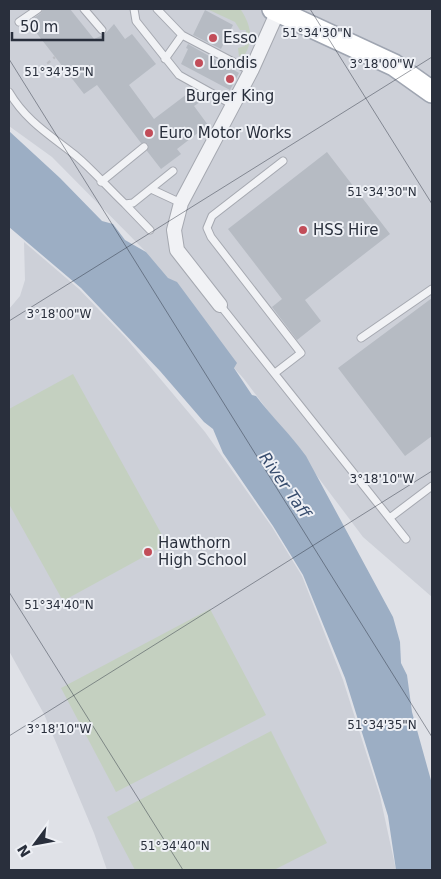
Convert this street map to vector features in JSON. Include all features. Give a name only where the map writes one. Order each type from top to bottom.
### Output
[{"type":"main road","points":[[276,10],[394,65],[432,92]]},
{"type":"street","points":[[220,305],[177,250],[174,230],[181,203],[252,69],[276,10]]},
{"type":"lane","points":[[19,22],[38,9]]},
{"type":"lane","points":[[84,9],[102,30]]},
{"type":"lane","points":[[134,9],[136,21],[165,60],[179,75],[233,105]]},
{"type":"lane","points":[[157,9],[182,35],[243,67],[252,69]]},
{"type":"lane","points":[[165,60],[182,35]]},
{"type":"lane","points":[[9,92],[26,116],[41,131],[74,154],[150,230]]},
{"type":"lane","points":[[101,182],[144,147]]},
{"type":"lane","points":[[275,374],[301,353],[211,238],[207,228],[212,216],[283,161]]},
{"type":"lane","points":[[125,204],[132,203],[173,171]]},
{"type":"lane","points":[[151,188],[181,203]]},
{"type":"lane","points":[[361,338],[432,289]]},
{"type":"lane","points":[[220,305],[406,538]]},
{"type":"lane","points":[[391,517],[432,486]]},
{"type":"path","points":[[35,74],[55,56]]},
{"type":"shaded area","points":[[9,9],[432,9],[432,597],[363,537],[244,379],[195,324],[146,252],[52,157],[9,126]]},
{"type":"shaded area","name":"Hawthorn High School","points":[[24,242],[79,289],[126,338],[205,432],[272,527],[302,576],[343,680],[380,796],[396,870],[107,870],[94,833],[44,714],[9,651],[9,309],[20,296],[25,280]]},
{"type":"green space","points":[[207,9],[241,10],[247,21],[250,33],[249,44],[244,56],[239,56],[238,48],[245,46],[246,30],[240,30],[235,22]]},
{"type":"green space","points":[[73,374],[167,544],[63,601],[9,504],[9,409]]},
{"type":"green space","points":[[210,609],[266,715],[116,792],[61,688]]},
{"type":"green space","points":[[271,731],[327,843],[274,870],[135,870],[107,817]]},
{"type":"water","name":"River Taff","points":[[9,131],[60,178],[102,221],[113,224],[125,240],[146,252],[168,278],[177,282],[237,363],[234,368],[252,395],[256,396],[306,456],[393,617],[400,642],[401,663],[407,675],[412,712],[432,784],[432,870],[396,870],[388,816],[345,678],[303,575],[273,526],[223,453],[213,429],[204,422],[160,371],[81,288],[9,227]]},
{"type":"building","points":[[43,9],[70,9],[94,39],[105,34],[114,24],[125,39],[132,34],[156,64],[129,85],[154,119],[191,91],[200,102],[194,106],[208,125],[177,149],[181,154],[161,169],[147,151],[148,144],[141,143],[97,85],[84,94],[28,22],[41,13]]},
{"type":"building","points":[[205,10],[233,25],[221,49],[193,35]]},
{"type":"building","points":[[188,44],[239,73],[230,90],[181,64],[188,49],[186,48]]},
{"type":"building","points":[[327,152],[390,234],[305,300],[321,321],[297,340],[272,307],[282,299],[228,229]]},
{"type":"building","points":[[432,298],[432,436],[405,456],[338,368]]},
{"type":"place","name":"Esso","points":[[213,38]]},
{"type":"place","name":"Londis","points":[[199,63]]},
{"type":"place","name":"Burger King","points":[[230,79]]},
{"type":"place","name":"Euro Motor Works","points":[[149,133]]},
{"type":"place","name":"HSS Hire","points":[[303,230]]},
{"type":"place","name":"Hawthorn High School","points":[[148,552]]}]
